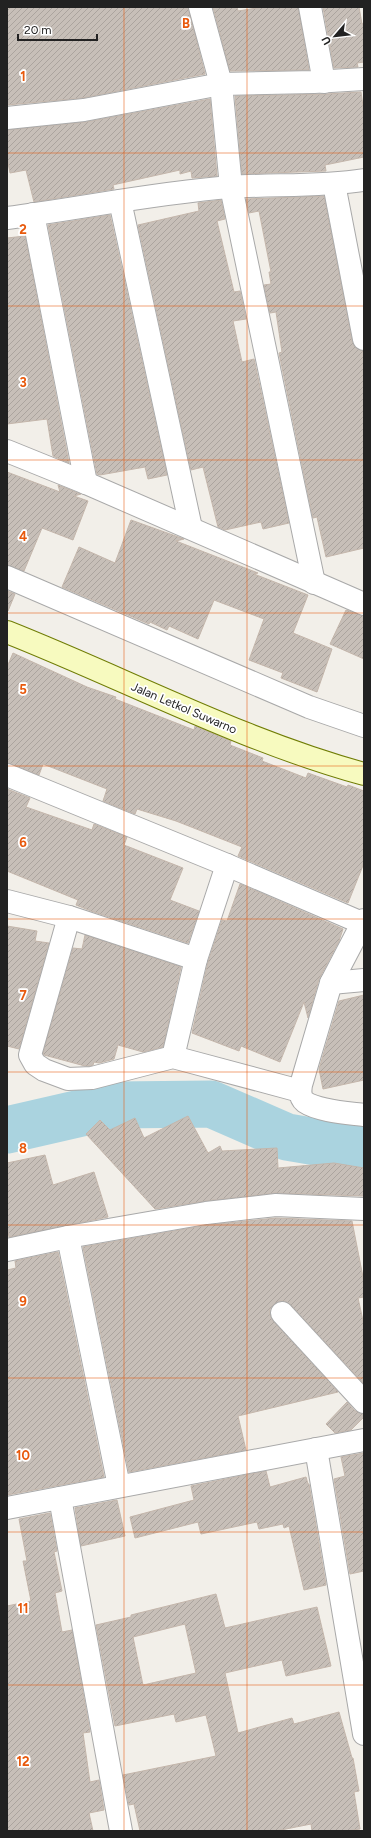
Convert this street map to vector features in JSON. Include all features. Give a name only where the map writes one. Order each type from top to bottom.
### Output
[{"type":"street","points":[[200,7],[221,84],[231,187],[314,583]]},
{"type":"street","points":[[310,7],[324,82]]},
{"type":"street","points":[[7,118],[84,110],[221,84],[324,82],[364,79]]},
{"type":"street","points":[[7,218],[120,201],[231,187],[334,184],[364,180]]},
{"type":"street","points":[[334,184],[364,339]]},
{"type":"street","points":[[120,201],[190,528]]},
{"type":"street","points":[[33,214],[86,483]]},
{"type":"street","points":[[7,451],[86,483],[364,604]]},
{"type":"street","points":[[7,577],[309,707],[364,726]]},
{"type":"street","name":"Jalan Letkol Suwarno","points":[[7,632],[184,709],[277,747],[364,774]]},
{"type":"street","points":[[7,775],[363,922],[331,983],[300,1091],[305,1102],[318,1108],[364,1115]]},
{"type":"street","points":[[173,1057],[196,959],[227,865]]},
{"type":"street","points":[[9,903],[69,917],[196,959]]},
{"type":"street","points":[[69,917],[30,1055],[35,1064],[44,1070],[68,1079],[92,1078],[173,1057],[300,1091]]},
{"type":"street","points":[[331,983],[364,980]]},
{"type":"street","points":[[7,1250],[68,1237],[206,1213],[276,1205],[364,1209]]},
{"type":"street","points":[[68,1237],[119,1486]]},
{"type":"street","points":[[282,1313],[364,1402]]},
{"type":"street","points":[[7,1508],[364,1440]]},
{"type":"street","points":[[316,1448],[364,1734]]},
{"type":"street","points":[[60,1498],[120,1831]]},
{"type":"building","points":[[188,7],[205,74],[82,98],[7,105],[7,8]]},
{"type":"building","points":[[213,7],[237,7],[238,11],[263,7],[298,7],[309,70],[230,71]]},
{"type":"building","points":[[323,7],[359,7],[362,24],[364,23],[364,62],[357,63],[358,67],[334,68]]},
{"type":"building","points":[[361,92],[364,113],[364,157],[325,165],[326,171],[242,174],[235,96]]},
{"type":"building","points":[[210,99],[217,176],[192,178],[191,171],[180,174],[180,170],[113,185],[114,189],[34,202],[26,170],[10,173],[7,158],[7,130],[86,122]]},
{"type":"building","points":[[324,196],[352,341],[355,347],[363,351],[364,355],[364,548],[326,557],[317,517],[313,518],[279,353],[282,352],[276,312],[270,313],[264,285],[271,284],[269,272],[271,272],[259,211],[249,213],[246,199]]},
{"type":"building","points":[[221,200],[225,219],[217,221],[234,292],[240,291],[246,319],[233,321],[242,362],[254,359],[289,523],[263,529],[261,522],[225,530],[218,527],[203,467],[191,470],[138,225],[199,211],[198,203]]},
{"type":"building","points":[[110,215],[167,475],[148,479],[145,467],[100,475],[97,474],[48,225]]},
{"type":"building","points":[[25,236],[69,463],[53,456],[47,419],[7,424],[7,238]]},
{"type":"building","points":[[7,472],[60,492],[58,485],[81,494],[74,496],[88,501],[73,540],[42,528],[24,571],[7,565]]},
{"type":"building","points":[[131,520],[184,539],[176,541],[258,573],[254,574],[308,595],[293,633],[332,649],[317,692],[281,678],[283,673],[249,660],[264,619],[214,600],[198,639],[169,626],[167,630],[150,622],[149,624],[62,587],[79,547],[115,563]]},
{"type":"building","points":[[7,591],[15,594],[8,611],[7,611]]},
{"type":"building","points":[[346,610],[364,616],[364,659],[330,644]]},
{"type":"building","points":[[13,653],[87,687],[116,697],[115,699],[194,730],[195,726],[231,741],[230,745],[263,758],[262,761],[306,778],[308,773],[347,787],[348,785],[364,791],[364,863],[348,903],[238,856],[242,847],[176,821],[137,809],[135,814],[103,801],[107,789],[43,764],[39,775],[7,763],[7,667]]},
{"type":"building","points":[[7,789],[30,798],[26,807],[92,830],[94,824],[127,837],[124,845],[183,868],[170,900],[199,911],[188,943],[91,911],[76,905],[78,900],[7,871]]},
{"type":"building","points":[[240,884],[343,929],[339,941],[319,979],[308,1018],[304,1002],[280,1062],[241,1046],[239,1051],[192,1033],[208,962],[222,920],[227,921]]},
{"type":"building","points":[[7,926],[37,931],[35,941],[49,943],[19,1049],[7,1046]]},
{"type":"building","points":[[85,935],[181,967],[163,1047],[143,1052],[118,1045],[114,1059],[99,1063],[94,1062],[93,1065],[90,1066],[44,1055],[43,1053],[73,948],[82,949]]},
{"type":"building","points":[[364,995],[364,1080],[323,1089],[319,1069],[339,1001]]},
{"type":"building","points":[[188,1116],[208,1153],[220,1146],[222,1151],[277,1148],[278,1168],[334,1163],[364,1168],[364,1196],[275,1193],[205,1201],[155,1209],[86,1134],[100,1120],[110,1130],[135,1118],[144,1138]]},
{"type":"building","points":[[45,1155],[53,1185],[94,1172],[108,1217],[9,1237],[7,1228],[7,1163]]},
{"type":"building","points":[[276,1218],[352,1221],[364,1282],[364,1297],[358,1298],[364,1325],[364,1384],[291,1305],[285,1301],[279,1301],[270,1309],[270,1315],[273,1321],[338,1392],[238,1416],[246,1450],[129,1472],[83,1247],[208,1225]]},
{"type":"building","points":[[58,1252],[104,1477],[7,1495],[7,1270],[16,1268],[15,1261]]},
{"type":"building","points":[[347,1402],[355,1411],[364,1414],[364,1417],[351,1430],[335,1433],[326,1424]]},
{"type":"building","points":[[364,1453],[364,1571],[350,1574],[334,1479],[345,1476],[341,1457]]},
{"type":"building","points":[[266,1471],[270,1487],[306,1477],[309,1484],[326,1585],[304,1590],[289,1526],[284,1528],[283,1524],[259,1529],[257,1522],[201,1534],[198,1522],[135,1538],[130,1517],[194,1500],[191,1486]]},
{"type":"building","points":[[117,1500],[125,1536],[81,1546],[75,1508]]},
{"type":"building","points":[[50,1513],[57,1551],[54,1552],[62,1591],[55,1593],[62,1632],[72,1630],[90,1732],[83,1733],[90,1782],[99,1780],[104,1810],[89,1813],[93,1831],[7,1831],[7,1606],[31,1601],[23,1561],[27,1561],[19,1519]]},
{"type":"building","points":[[216,1594],[225,1628],[317,1607],[331,1666],[286,1676],[282,1660],[225,1673],[238,1733],[292,1718],[294,1724],[339,1712],[353,1758],[359,1791],[354,1792],[360,1829],[347,1831],[312,1831],[311,1824],[276,1831],[140,1831],[134,1804],[129,1805],[123,1775],[216,1756],[206,1715],[176,1722],[174,1714],[115,1726],[96,1625],[131,1617],[131,1615]],"holes":[[[185,1624],[196,1673],[143,1685],[133,1637]]]},
{"type":"waterway","points":[[7,1130],[116,1105],[211,1104],[287,1137],[364,1150]]}]
